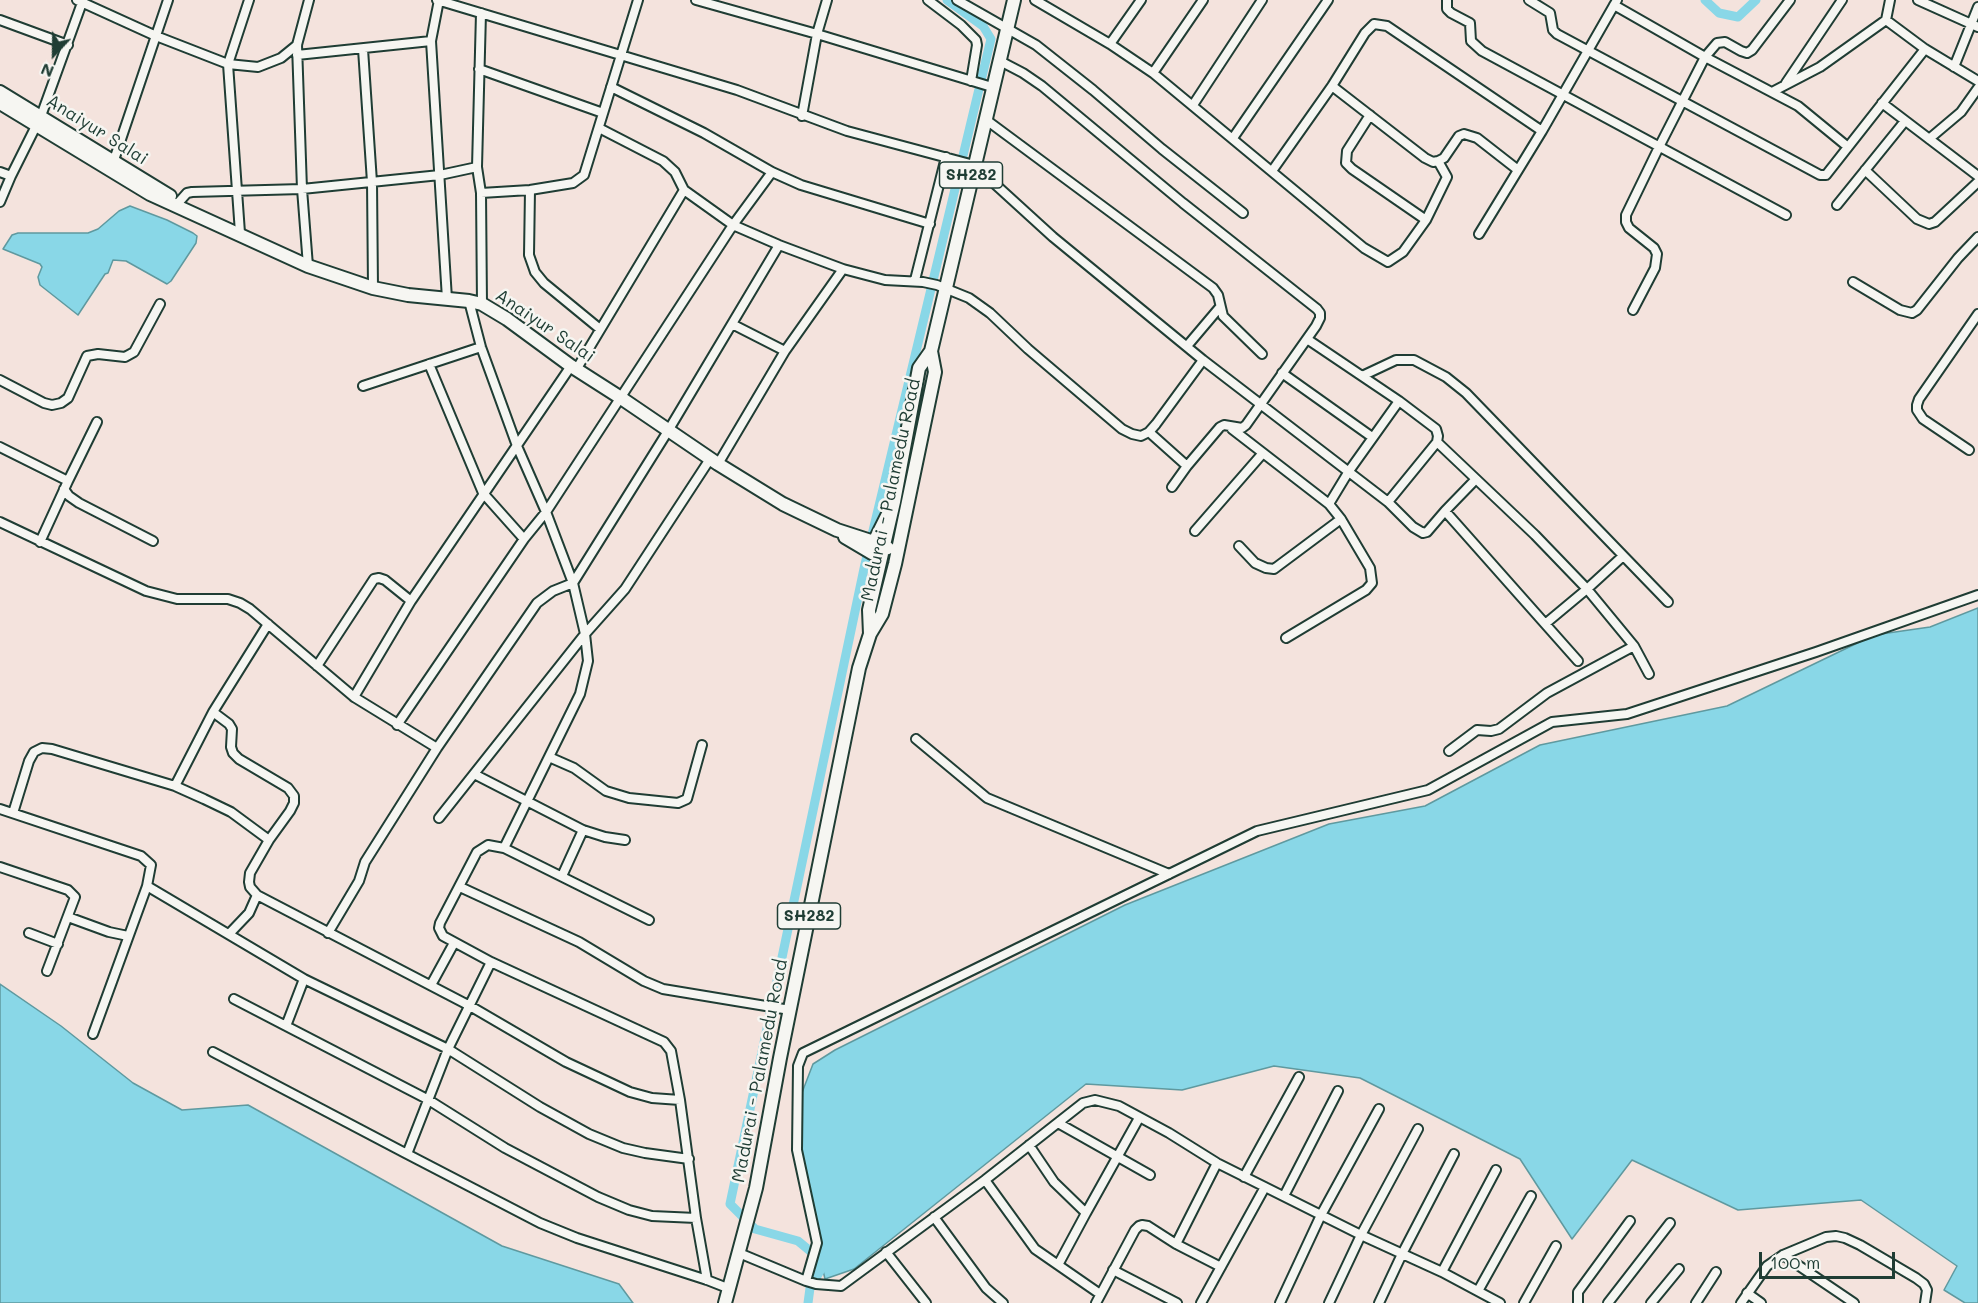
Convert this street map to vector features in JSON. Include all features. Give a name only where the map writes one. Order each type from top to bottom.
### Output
[{"type":"main road","name":"Madurai - Palamedu Road","points":[[725,1303],[753,1199],[860,668],[870,634],[882,614],[916,468],[935,372],[931,351],[941,287],[986,119],[1014,0]]},
{"type":"main road","name":"Anaiyur Salai","points":[[0,92],[38,121],[111,165],[205,218],[308,266],[373,288],[408,295],[482,304],[714,462],[783,504],[872,547],[895,564]]},
{"type":"main road","name":"Anaiyur Salai","points":[[0,104],[38,121]]},
{"type":"main road","name":"Anaiyur Salai","points":[[111,165],[150,194],[191,214],[205,218]]},
{"type":"main road","name":"Madurai - Palamedu Road","points":[[870,634],[869,610],[874,589],[872,547],[894,502],[919,368],[931,351]]},
{"type":"main road","points":[[901,463],[916,468]]},
{"type":"main road","points":[[872,547],[899,544]]},
{"type":"street","points":[[111,165],[168,0]]},
{"type":"street","points":[[240,234],[228,64],[249,0]]},
{"type":"street","points":[[308,266],[302,189],[297,45],[309,0]]},
{"type":"street","points":[[447,299],[430,41],[438,0],[737,90],[847,131],[973,165],[1053,237],[1203,360],[1388,502],[1413,527],[1423,533],[1431,530],[1445,511],[1476,478]]},
{"type":"street","points":[[481,193],[530,190],[580,180],[588,165],[638,0]]},
{"type":"street","points":[[696,0],[992,87]]},
{"type":"street","points":[[802,116],[817,34],[827,0]]},
{"type":"street","points":[[928,0],[961,25],[976,40],[972,81]]},
{"type":"street","points":[[957,0],[1006,30],[1036,45],[1243,213]]},
{"type":"street","points":[[1035,0],[1110,44],[1153,73],[1364,248],[1388,262],[1403,252],[1426,220],[1447,177],[1438,162]]},
{"type":"street","points":[[1110,44],[1141,0]]},
{"type":"street","points":[[1153,73],[1203,0]]},
{"type":"street","points":[[1193,105],[1262,0]]},
{"type":"street","points":[[1233,138],[1328,0]]},
{"type":"street","points":[[1448,0],[1447,9],[1470,23],[1471,41],[1482,51],[1786,215]]},
{"type":"street","points":[[1529,0],[1550,13],[1557,34],[1684,100],[1820,175],[1826,175],[1925,49]]},
{"type":"street","points":[[1633,310],[1655,268],[1657,254],[1654,248],[1629,228],[1626,215],[1659,147],[1705,57],[1721,42],[1731,44],[1747,53],[1752,50],[1791,0]]},
{"type":"street","points":[[1784,86],[1842,0]]},
{"type":"street","points":[[1772,92],[1836,57],[1886,20],[1890,0]]},
{"type":"street","points":[[1918,0],[1937,4],[1974,25]]},
{"type":"street","points":[[0,202],[10,176],[38,121],[68,45],[81,1],[156,36],[228,64],[258,67],[275,61],[297,45]]},
{"type":"street","points":[[1479,234],[1542,131],[1615,2],[1705,57],[1809,114],[1848,147]]},
{"type":"street","points":[[1954,67],[1974,25],[1978,7]]},
{"type":"street","points":[[481,13],[477,167],[481,193],[482,304]]},
{"type":"street","points":[[0,20],[68,45]]},
{"type":"street","points":[[1886,20],[1925,49],[1978,81]]},
{"type":"street","points":[[1272,171],[1332,86],[1370,26],[1379,24],[1387,26],[1542,131]]},
{"type":"street","points":[[297,55],[430,41]]},
{"type":"street","points":[[363,49],[372,182],[373,288]]},
{"type":"street","points":[[1000,61],[1042,86],[1183,203],[1317,309],[1320,318],[1307,339],[1242,429],[1220,427],[1172,487]]},
{"type":"street","points":[[479,69],[603,113]]},
{"type":"street","points":[[1332,86],[1433,162],[1444,158],[1459,136],[1464,134],[1477,138],[1518,170]]},
{"type":"street","points":[[611,87],[704,133],[772,172],[823,193],[930,224]]},
{"type":"street","points":[[1929,139],[1961,112],[1978,88]]},
{"type":"street","points":[[1882,103],[1978,176]]},
{"type":"street","points":[[1370,115],[1347,151],[1346,163],[1426,220]]},
{"type":"street","points":[[986,119],[1208,283],[1218,295],[1220,307],[1228,322],[1262,354]]},
{"type":"street","points":[[1837,205],[1905,121]]},
{"type":"street","points":[[598,128],[663,161],[675,172],[684,190],[733,225],[843,269],[885,280],[919,281],[969,297],[1122,429],[1141,436],[1149,432],[1203,360]]},
{"type":"street","points":[[919,281],[930,224],[947,157]]},
{"type":"street","points":[[179,202],[187,193],[192,192],[302,189],[440,175],[477,167]]},
{"type":"street","points":[[1865,170],[1917,219],[1929,224],[1935,222],[1978,182]]},
{"type":"street","points":[[0,172],[10,176]]},
{"type":"street","points":[[397,724],[524,539],[546,512],[733,225],[772,172]]},
{"type":"street","points":[[530,190],[529,255],[535,272],[544,283],[600,328]]},
{"type":"street","points":[[354,697],[411,601],[483,493],[600,328],[684,190]]},
{"type":"street","points":[[1853,282],[1900,310],[1912,313],[1976,242]]},
{"type":"street","points":[[328,933],[359,881],[365,862],[437,748],[537,603],[553,591],[573,583],[668,431],[779,245]]},
{"type":"street","points":[[439,818],[585,634],[625,589],[714,462],[785,351],[843,269]]},
{"type":"street","points":[[469,301],[481,347],[517,446],[546,512],[573,583],[585,634],[588,661],[580,694],[504,848]]},
{"type":"street","points":[[0,380],[44,403],[52,405],[61,403],[68,398],[87,356],[98,354],[125,357],[135,352],[160,304]]},
{"type":"street","points":[[1187,346],[1220,307]]},
{"type":"street","points":[[1969,450],[1923,419],[1917,410],[1917,405],[1978,314]]},
{"type":"street","points":[[732,324],[785,351]]},
{"type":"street","points":[[1307,339],[1436,429],[1437,442],[1587,589],[1634,646],[1649,674]]},
{"type":"street","points":[[363,386],[481,347]]},
{"type":"street","points":[[1362,376],[1396,360],[1414,360],[1446,377],[1466,393],[1668,602]]},
{"type":"street","points":[[429,364],[483,493],[524,539]]},
{"type":"street","points":[[1282,373],[1372,438]]},
{"type":"street","points":[[1329,504],[1398,401]]},
{"type":"street","points":[[40,542],[97,422]]},
{"type":"street","points":[[1228,426],[1329,504],[1341,519],[1370,568],[1372,583],[1366,590],[1286,638]]},
{"type":"street","points":[[1149,432],[1187,466]]},
{"type":"street","points":[[1388,502],[1437,442]]},
{"type":"street","points":[[0,447],[66,485],[69,496],[78,503],[153,541]]},
{"type":"street","points":[[1195,531],[1263,453]]},
{"type":"street","points":[[1445,511],[1578,661]]},
{"type":"street","points":[[1239,546],[1255,563],[1266,568],[1274,568],[1284,563],[1341,519]]},
{"type":"street","points":[[0,522],[146,591],[177,599],[228,599],[250,609],[354,697],[437,748]]},
{"type":"street","points":[[1545,624],[1623,555]]},
{"type":"street","points":[[317,666],[374,579],[385,580],[411,601]]},
{"type":"street","points":[[806,1281],[817,1243],[797,1150],[798,1066],[803,1053],[1257,831],[1428,790],[1552,722],[1626,714],[1978,595]]},
{"type":"street","points":[[175,786],[213,712],[268,624]]},
{"type":"street","points":[[1449,751],[1478,730],[1499,729],[1547,693],[1634,646]]},
{"type":"street","points":[[213,712],[232,729],[233,753],[239,759],[288,788],[294,796],[294,803],[290,811],[269,840],[250,873],[250,887],[257,894],[470,1006],[566,1062],[630,1092],[652,1098],[680,1100]]},
{"type":"street","points":[[916,739],[987,798],[1169,874]]},
{"type":"street","points":[[549,757],[574,768],[606,791],[629,798],[678,802],[687,799],[702,745]]},
{"type":"street","points":[[13,813],[29,760],[34,752],[42,748],[52,749],[175,786],[231,813],[269,840]]},
{"type":"street","points":[[474,774],[583,830],[625,840]]},
{"type":"street","points":[[0,809],[141,856],[151,865],[147,886],[93,1035]]},
{"type":"street","points":[[562,876],[583,830]]},
{"type":"street","points":[[649,920],[504,848],[493,845],[477,852],[439,928],[443,936],[454,944],[664,1042],[671,1051],[707,1280]]},
{"type":"street","points":[[0,867],[73,893],[75,897],[47,971]]},
{"type":"street","points":[[147,886],[304,979],[448,1049],[540,1107],[589,1134],[623,1148],[689,1159]]},
{"type":"street","points":[[460,887],[579,942],[644,981],[663,989],[790,1010]]},
{"type":"street","points":[[229,934],[249,913],[257,894]]},
{"type":"street","points":[[68,917],[109,932],[128,936]]},
{"type":"street","points":[[28,933],[58,945]]},
{"type":"street","points":[[431,985],[454,944]]},
{"type":"street","points":[[407,1154],[448,1049],[490,962]]},
{"type":"street","points":[[286,1026],[304,979]]},
{"type":"street","points":[[234,999],[427,1099],[505,1148],[598,1197],[652,1216],[696,1218]]},
{"type":"street","points":[[213,1052],[540,1222],[577,1238],[730,1289]]},
{"type":"street","points":[[1244,1176],[1299,1077]]},
{"type":"street","points":[[1284,1196],[1338,1091]]},
{"type":"street","points":[[740,1248],[806,1281],[842,1286],[985,1180],[1083,1103],[1095,1100],[1119,1106],[1217,1163],[1361,1235],[1442,1272],[1500,1303]]},
{"type":"street","points":[[1280,1303],[1321,1215],[1379,1109]]},
{"type":"street","points":[[1058,1265],[1139,1118]]},
{"type":"street","points":[[1058,1123],[1150,1174]]},
{"type":"street","points":[[1329,1303],[1361,1235],[1418,1129]]},
{"type":"street","points":[[1029,1145],[1054,1182],[1086,1213]]},
{"type":"street","points":[[1378,1303],[1454,1154]]},
{"type":"street","points":[[1176,1244],[1217,1163]]},
{"type":"street","points":[[1442,1272],[1496,1170]]},
{"type":"street","points":[[985,1180],[1035,1249],[1100,1294]]},
{"type":"street","points":[[1201,1303],[1265,1187]]},
{"type":"street","points":[[1478,1292],[1531,1196]]},
{"type":"street","points":[[934,1217],[986,1288],[1003,1303]]},
{"type":"street","points":[[1578,1303],[1578,1292],[1630,1221]]},
{"type":"street","points":[[1608,1303],[1670,1223]]},
{"type":"street","points":[[1096,1303],[1135,1230],[1142,1225],[1148,1226],[1176,1244],[1221,1267]]},
{"type":"street","points":[[1741,1303],[1767,1266],[1783,1255],[1836,1236],[1845,1238],[1924,1284],[1927,1290],[1925,1303]]},
{"type":"street","points":[[1524,1303],[1557,1246]]},
{"type":"street","points":[[886,1252],[926,1303]]},
{"type":"street","points":[[1783,1255],[1854,1303]]},
{"type":"street","points":[[1651,1303],[1678,1269]]},
{"type":"street","points":[[1113,1270],[1177,1303]]},
{"type":"street","points":[[1696,1303],[1716,1272]]},
{"type":"street","points":[[1747,1293],[1761,1303]]},
{"type":"water","points":[[130,206],[193,233],[197,236],[196,243],[167,284],[126,261],[113,260],[108,273],[105,274],[78,315],[40,285],[38,277],[42,267],[40,264],[3,249],[12,235],[18,233],[88,233],[98,229],[119,211]]},
{"type":"water","points":[[1978,608],[1978,1303],[1965,1303],[1944,1290],[1957,1266],[1861,1200],[1738,1210],[1632,1160],[1572,1239],[1520,1159],[1360,1078],[1274,1066],[1182,1090],[1086,1084],[854,1269],[825,1279],[796,1158],[798,1103],[813,1064],[835,1050],[1125,905],[1329,824],[1425,806],[1540,745],[1727,706],[1874,635],[1930,627]]},
{"type":"water","points":[[0,984],[61,1026],[133,1083],[182,1110],[248,1105],[502,1246],[619,1284],[633,1303],[0,1303]]},
{"type":"waterway","points":[[808,1303],[810,1288],[820,1271],[821,1260],[798,1241],[755,1229],[730,1204],[865,564],[991,39],[983,26],[947,0]]},
{"type":"waterway","points":[[1705,0],[1719,13],[1738,17],[1756,0]]}]
